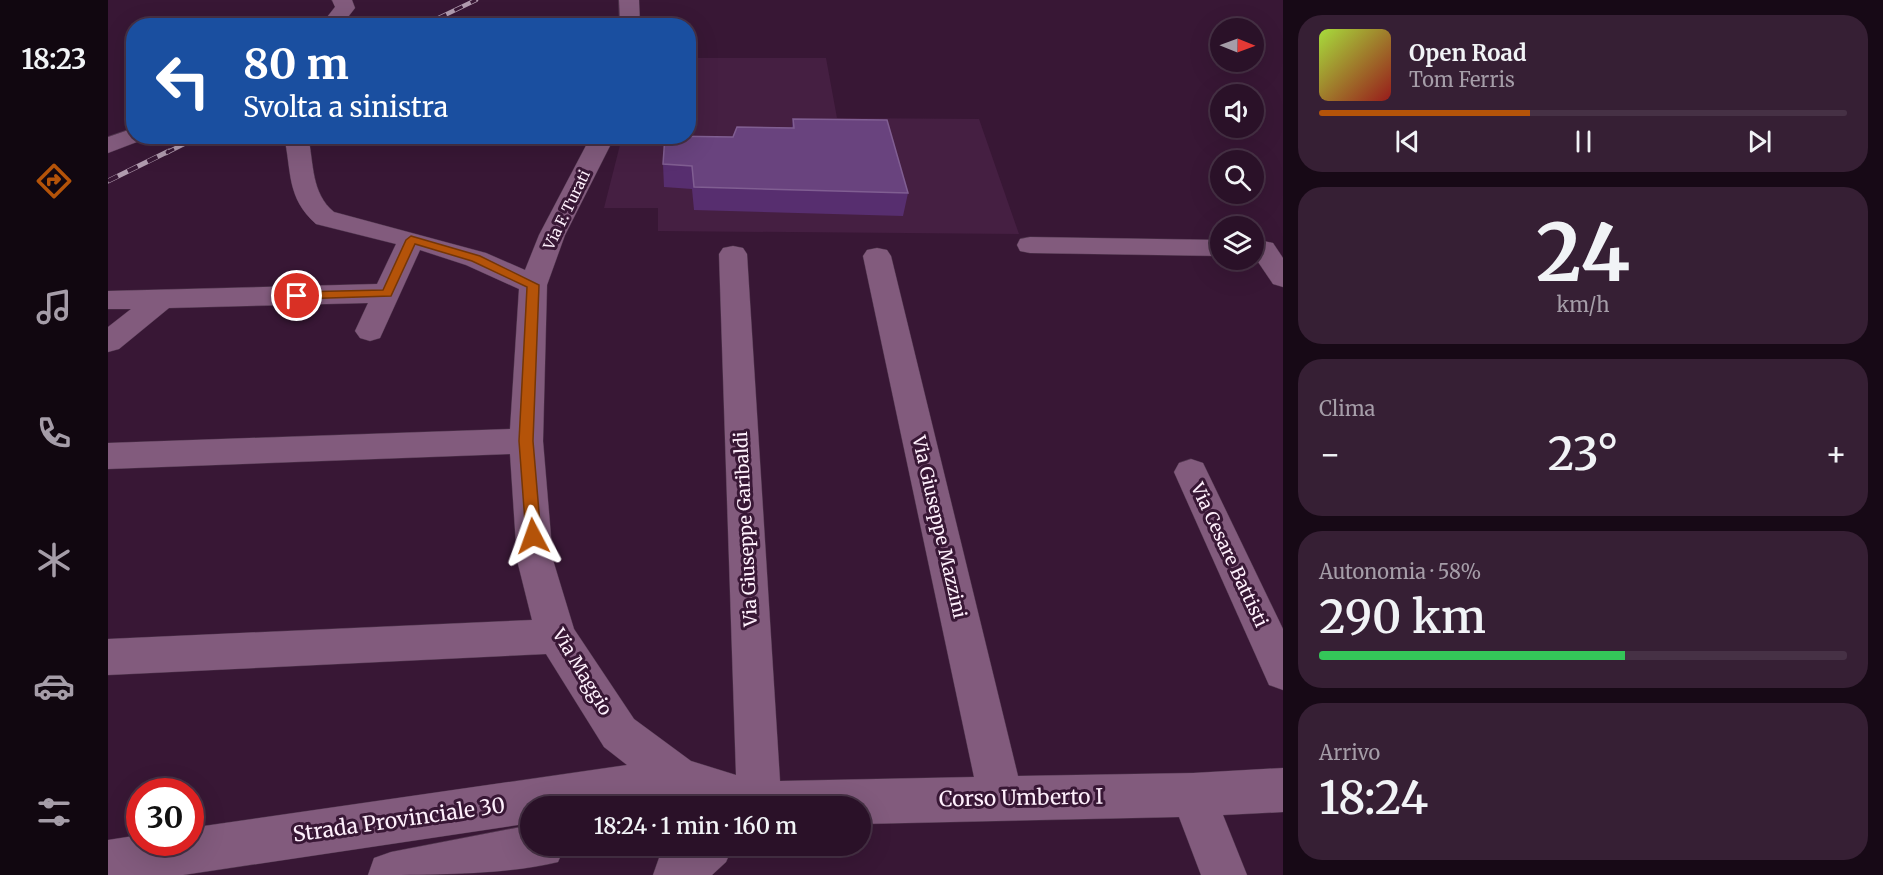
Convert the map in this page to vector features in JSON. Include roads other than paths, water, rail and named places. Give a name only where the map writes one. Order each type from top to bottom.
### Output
[{"type":"street","points":[[337,18],[345,8],[342,0]]},
{"type":"street","points":[[629,0],[630,18]]},
{"type":"street","points":[[108,146],[126,138]]},
{"type":"street","points":[[297,144],[306,196],[312,208],[325,218],[476,259],[533,285]]},
{"type":"street","name":"Via F. Turati","points":[[533,285],[552,235],[599,144]]},
{"type":"street","points":[[370,331],[411,240]]},
{"type":"street","points":[[1030,245],[1210,248]]},
{"type":"street","points":[[1267,249],[1283,278]]},
{"type":"street","name":"Via Giuseppe Garibaldi","points":[[733,254],[753,796]]},
{"type":"street","name":"Via Giuseppe Mazzini","points":[[877,256],[1001,798]]},
{"type":"street","name":"Via Maggio","points":[[533,285],[526,441],[535,560],[556,636],[619,733],[679,778]]},
{"type":"street","points":[[108,300],[387,293]]},
{"type":"street","points":[[108,342],[162,298]]},
{"type":"street","points":[[108,456],[526,441]]},
{"type":"street","name":"Via Cesare Battisti","points":[[1191,472],[1283,672]]},
{"type":"street","points":[[108,657],[556,636]]},
{"type":"street","name":"Strada Provinciale 30","points":[[108,863],[679,778],[727,796]]},
{"type":"street","name":"Corso Umberto I","points":[[871,802],[1192,795],[1283,790]]},
{"type":"street","points":[[1192,795],[1224,875]]},
{"type":"street","points":[[391,875],[520,850]]},
{"type":"street","points":[[676,875],[698,856]]},
{"type":"railway","points":[[439,18],[476,0]]},
{"type":"railway","points":[[166,153],[184,144]]},
{"type":"railway","points":[[108,181],[169,151]]}]
